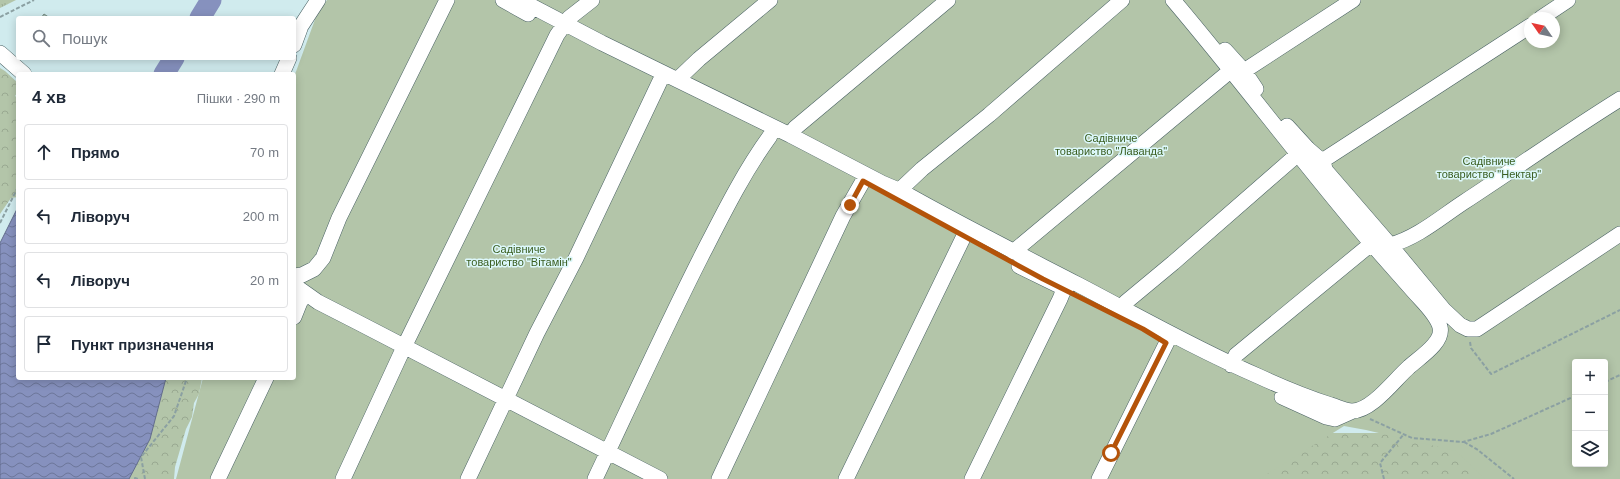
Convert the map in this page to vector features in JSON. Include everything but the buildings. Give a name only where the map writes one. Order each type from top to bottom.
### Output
[{"type":"street","points":[[296,39],[301,26],[318,0]]},
{"type":"street","points":[[296,276],[302,275],[314,269],[323,258],[339,218],[447,0]]},
{"type":"street","points":[[503,0],[602,43],[678,79],[882,183],[901,190],[1013,252],[1143,329],[1168,338],[1290,391],[1353,411]]},
{"type":"street","points":[[520,0],[564,27],[660,81],[863,181],[1043,279],[1064,283],[1122,308],[1168,338],[1326,417],[1335,419],[1373,403],[1400,375],[1439,340],[1441,332],[1439,323],[1428,307],[1371,244],[1298,154],[1183,0]]},
{"type":"street","points":[[343,479],[404,347],[544,61],[569,18],[592,0]]},
{"type":"street","points":[[678,79],[699,59],[770,0]]},
{"type":"street","points":[[790,135],[795,128],[948,0]]},
{"type":"street","points":[[901,190],[922,169],[995,110],[1122,0]]},
{"type":"street","points":[[1173,0],[1215,50],[1237,71],[1308,149],[1322,161],[1326,171],[1390,244],[1444,310],[1460,325],[1468,329],[1477,329],[1620,234]]},
{"type":"street","points":[[1013,252],[1237,71],[1353,0]]},
{"type":"street","points":[[1550,12],[1568,0]]},
{"type":"street","points":[[1322,161],[1524,30]]},
{"type":"street","points":[[0,53],[22,72]]},
{"type":"street","points":[[283,72],[288,60]]},
{"type":"street","points":[[468,479],[537,333],[576,258],[660,81]]},
{"type":"street","points":[[1390,244],[1403,241],[1434,222],[1511,172],[1572,129],[1620,99]]},
{"type":"street","points":[[595,479],[680,298],[726,208],[759,151],[770,136]]},
{"type":"street","points":[[1122,308],[1126,302],[1298,154]]},
{"type":"street","points":[[719,479],[843,216],[863,181]]},
{"type":"street","points":[[846,479],[964,236]]},
{"type":"street","points":[[1231,365],[1236,355],[1371,244]]},
{"type":"street","points":[[972,479],[1064,283]]},
{"type":"street","points":[[296,312],[300,302],[300,290],[404,347],[660,479]]},
{"type":"street","points":[[1099,479],[1168,338]]},
{"type":"street","points":[[218,479],[265,380]]},
{"type":"path","points":[[0,17],[34,0]]},
{"type":"path","points":[[0,223],[16,191]]},
{"type":"path","points":[[1472,329],[1470,339],[1471,348],[1491,374],[1620,310]]},
{"type":"path","points":[[1608,381],[1620,375]]},
{"type":"path","points":[[145,479],[142,457],[174,416],[186,380]]},
{"type":"path","points":[[1388,427],[1412,438],[1462,442],[1492,434],[1572,397]]},
{"type":"path","points":[[1384,479],[1380,463],[1404,434]]},
{"type":"path","points":[[1462,442],[1478,450],[1514,479]]},
{"type":"path","points":[[135,479],[138,479]]},
{"type":"green space","points":[[0,0],[16,0],[0,8]]},
{"type":"green space","points":[[327,0],[1620,0],[1620,479],[1485,479],[1456,451],[1344,426],[1259,479],[176,479],[202,380],[296,380],[296,72],[317,14]]},
{"type":"green space","points":[[0,68],[16,81],[16,197],[11,198],[0,214]]},
{"type":"green space","points":[[150,380],[202,380],[199,394],[194,403],[192,417],[186,429],[175,467],[174,479],[119,479]]},
{"type":"green space","points":[[1329,433],[1480,433],[1504,479],[1240,479]]},
{"type":"water","points":[[16,211],[16,380],[165,380],[150,439],[129,479],[0,479],[0,243]]},
{"type":"waterway","points":[[201,16],[211,0]]},
{"type":"waterway","points":[[165,72],[173,60]]},
{"type":"route","points":[[850,205],[863,181],[1043,279],[1143,329],[1166,343],[1111,453]]},
{"type":"park label","name":"Садівниче товариство \"Лаванда\"","points":[[1111,144]]},
{"type":"park label","name":"Садівниче товариство \"Нектар\"","points":[[1489,167]]},
{"type":"park label","name":"Садівниче товариство \"Вітамін\"","points":[[519,255]]}]
